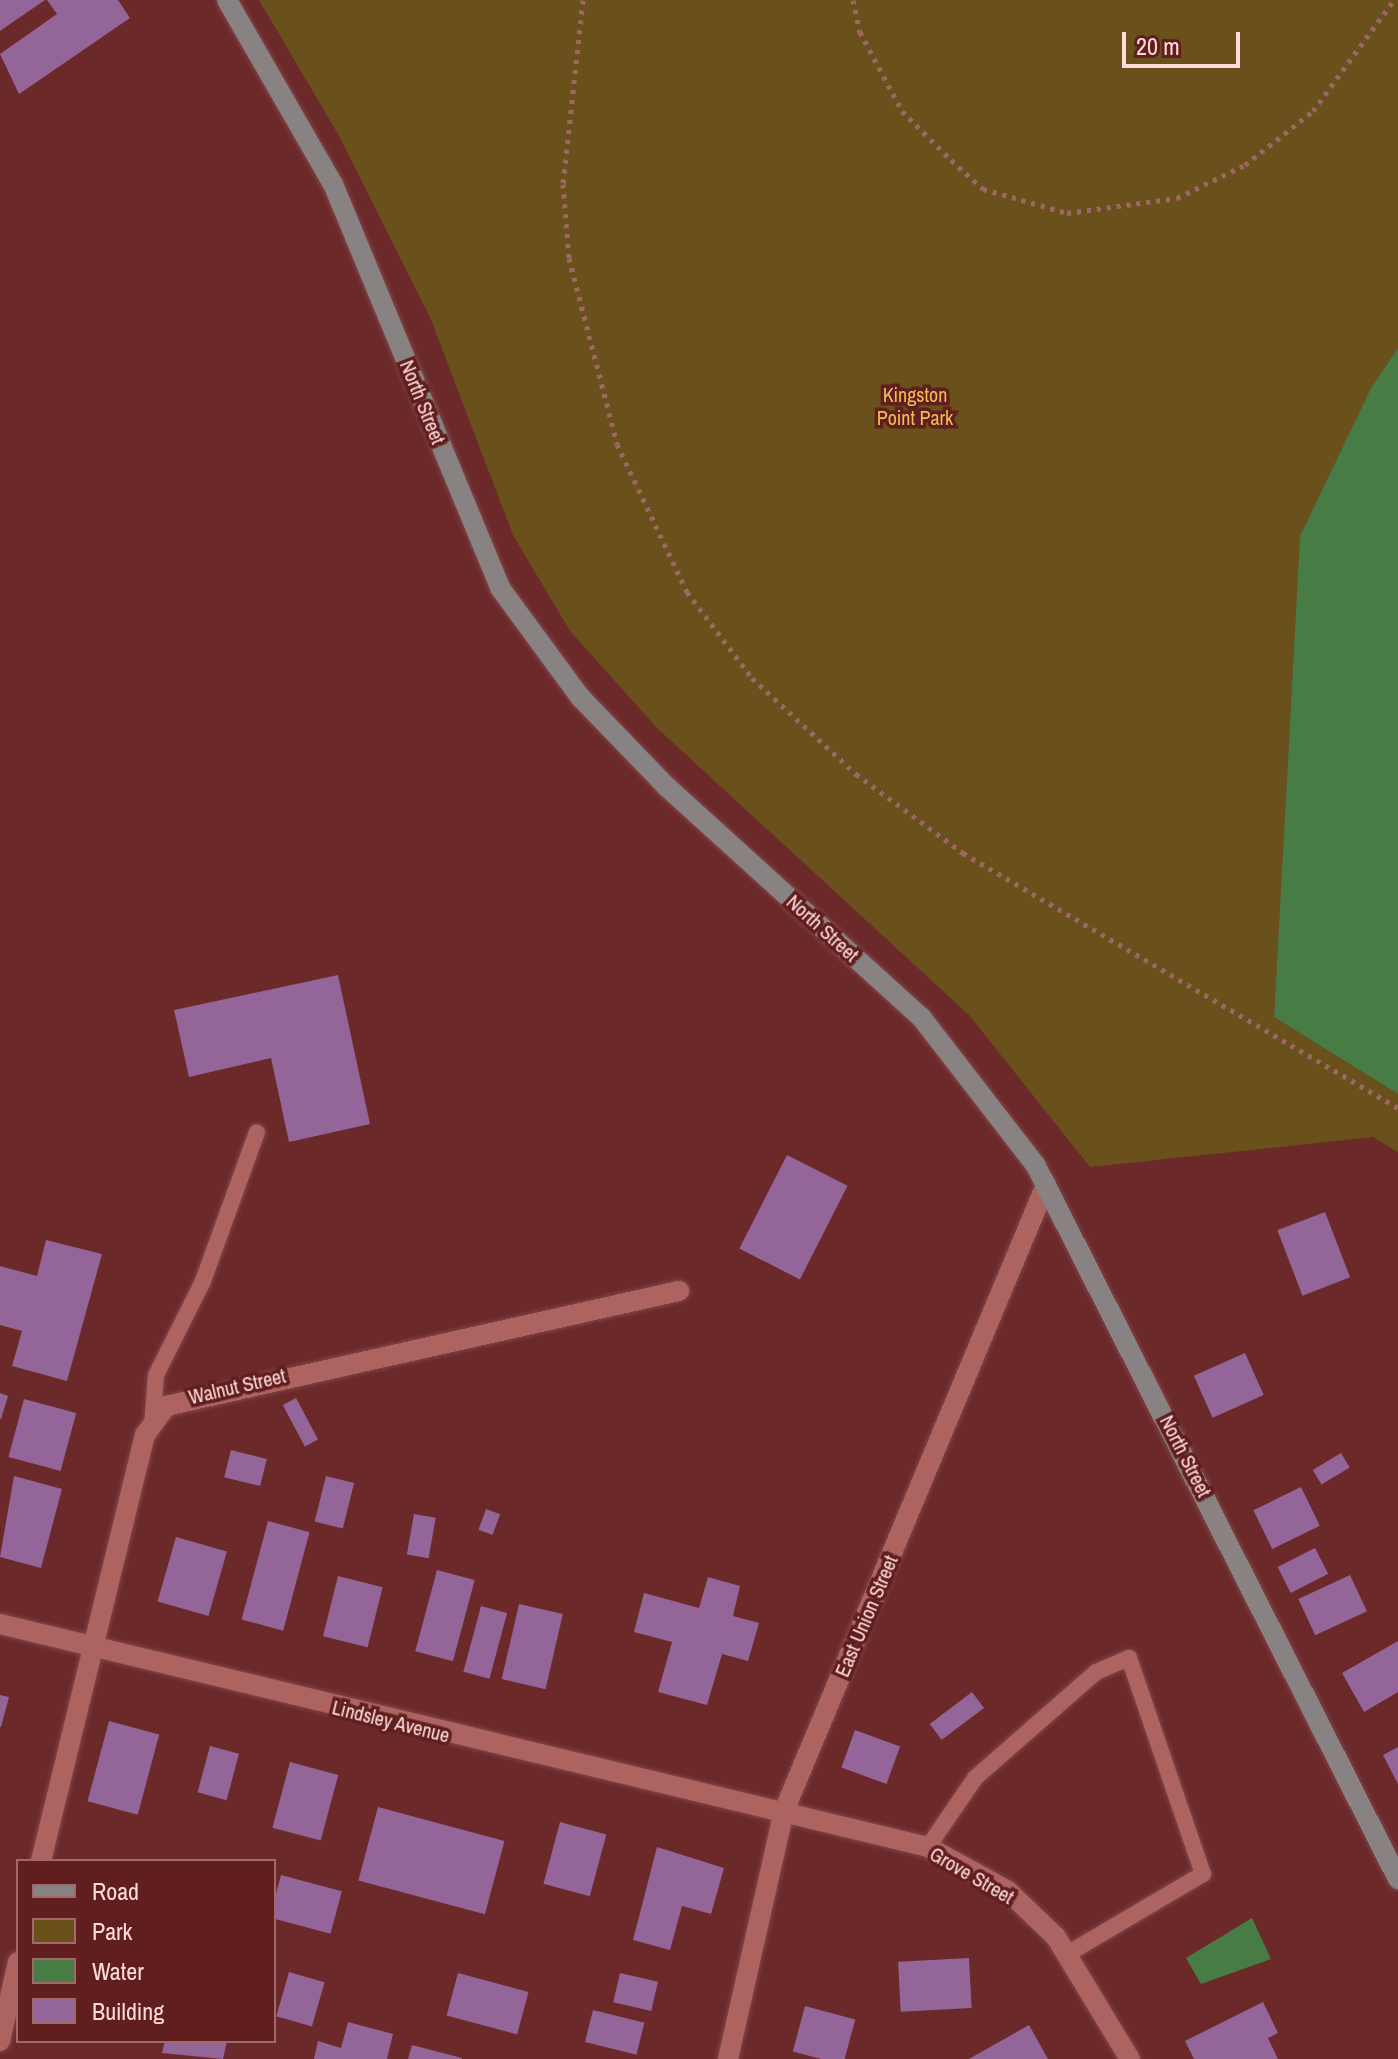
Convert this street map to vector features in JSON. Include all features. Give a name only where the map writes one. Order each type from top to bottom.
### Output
[{"type":"street","name":"North Street","points":[[227,0],[333,184],[500,588],[580,697],[656,776],[921,1017],[1046,1185],[1398,1879]]},
{"type":"street","name":"East Union Street","points":[[728,2059],[784,1811],[1046,1185]]},
{"type":"street","name":"Walnut Street","points":[[152,1426],[166,1406],[190,1395],[679,1291]]},
{"type":"street","points":[[41,1859],[90,1647],[152,1426]]},
{"type":"street","name":"Lindsley Avenue","points":[[0,1624],[784,1811]]},
{"type":"street","name":"Grove Street","points":[[784,1811],[928,1847],[1008,1891],[1067,1954],[1130,2059]]},
{"type":"street","points":[[0,2041],[16,1971]]},
{"type":"lane","points":[[152,1426],[156,1375],[203,1281],[257,1132]]},
{"type":"lane","points":[[928,1847],[975,1778],[1096,1672],[1129,1658],[1203,1874],[1067,1954]]},
{"type":"path","points":[[583,0],[563,170],[569,258],[617,444],[687,592],[752,678],[856,774],[963,853],[1398,1108]]},
{"type":"path","points":[[853,0],[860,32],[902,111],[951,160],[983,189],[1067,213],[1177,198],[1245,165],[1313,111],[1394,0]]},
{"type":"green space","name":"Kingston Point Park","points":[[259,0],[1398,0],[1398,348],[1371,388],[1300,536],[1274,1017],[1398,1094],[1398,1152],[1373,1137],[1090,1167],[969,1015],[657,728],[570,631],[513,535],[430,317],[338,134]]},
{"type":"water","points":[[1398,348],[1398,1094],[1274,1017],[1300,536],[1371,388]]},
{"type":"water","points":[[1252,1918],[1271,1959],[1201,1984],[1186,1958]]},
{"type":"building","points":[[0,0],[45,0],[0,31]]},
{"type":"building","points":[[47,0],[118,0],[130,18],[19,94],[0,54],[57,14]]},
{"type":"building","points":[[338,975],[370,1124],[289,1142],[271,1058],[189,1077],[174,1010]]},
{"type":"building","points":[[787,1155],[848,1186],[800,1279],[739,1249]]},
{"type":"building","points":[[1325,1212],[1350,1277],[1302,1296],[1277,1230]]},
{"type":"building","points":[[46,1240],[102,1254],[67,1381],[12,1366],[22,1331],[0,1325],[0,1266],[37,1276]]},
{"type":"building","points":[[1245,1353],[1264,1395],[1213,1418],[1194,1376]]},
{"type":"building","points":[[0,1393],[8,1396],[1,1419],[0,1419]]},
{"type":"building","points":[[296,1398],[318,1439],[305,1447],[283,1405]]},
{"type":"building","points":[[24,1399],[76,1413],[61,1471],[8,1457]]},
{"type":"building","points":[[231,1450],[267,1459],[260,1486],[224,1477]]},
{"type":"building","points":[[1341,1453],[1350,1468],[1321,1485],[1313,1470]]},
{"type":"building","points":[[14,1476],[62,1489],[41,1568],[0,1557]]},
{"type":"building","points":[[326,1476],[354,1483],[343,1529],[315,1522]]},
{"type":"building","points":[[1301,1487],[1320,1526],[1272,1549],[1253,1510]]},
{"type":"building","points":[[486,1509],[500,1514],[493,1535],[478,1530]]},
{"type":"building","points":[[414,1514],[436,1518],[429,1558],[407,1554]]},
{"type":"building","points":[[268,1521],[310,1532],[283,1631],[242,1620]]},
{"type":"building","points":[[176,1537],[227,1552],[208,1616],[158,1601]]},
{"type":"building","points":[[1315,1548],[1328,1574],[1291,1593],[1278,1567]]},
{"type":"building","points":[[437,1570],[475,1580],[453,1661],[415,1651]]},
{"type":"building","points":[[1350,1575],[1367,1611],[1315,1635],[1298,1599]]},
{"type":"building","points":[[338,1576],[383,1587],[368,1647],[323,1636]]},
{"type":"building","points":[[708,1577],[740,1586],[733,1616],[759,1623],[748,1661],[722,1654],[707,1705],[658,1692],[672,1642],[634,1632],[644,1593],[699,1608]]},
{"type":"building","points":[[519,1604],[563,1614],[546,1689],[502,1679]]},
{"type":"building","points":[[481,1606],[507,1613],[489,1679],[463,1672]]},
{"type":"building","points":[[1398,1641],[1398,1692],[1364,1712],[1342,1673]]},
{"type":"building","points":[[972,1692],[984,1708],[942,1740],[930,1724]]},
{"type":"building","points":[[0,1695],[9,1697],[1,1727],[0,1727]]},
{"type":"building","points":[[109,1721],[159,1734],[138,1815],[88,1801]]},
{"type":"building","points":[[855,1730],[900,1746],[886,1784],[841,1768]]},
{"type":"building","points":[[210,1746],[239,1754],[227,1800],[198,1792]]},
{"type":"building","points":[[1398,1747],[1398,1784],[1383,1755]]},
{"type":"building","points":[[290,1762],[338,1775],[321,1841],[272,1828]]},
{"type":"building","points":[[378,1807],[505,1841],[485,1914],[358,1880]]},
{"type":"building","points":[[560,1822],[606,1834],[590,1896],[543,1884]]},
{"type":"building","points":[[657,1847],[724,1868],[711,1914],[682,1906],[670,1950],[633,1940]]},
{"type":"building","points":[[281,1875],[342,1891],[330,1934],[276,1919],[276,1894]]},
{"type":"building","points":[[969,1958],[972,2008],[901,2012],[898,1962]]},
{"type":"building","points":[[289,1972],[325,1982],[312,2026],[276,2016]]},
{"type":"building","points":[[458,1973],[529,1992],[517,2034],[447,2016]]},
{"type":"building","points":[[620,1973],[658,1982],[651,2011],[613,2002]]},
{"type":"building","points":[[1263,2002],[1278,2033],[1268,2038],[1278,2059],[1194,2059],[1185,2041]]},
{"type":"building","points":[[805,2006],[855,2019],[845,2059],[821,2059],[793,2051]]},
{"type":"building","points":[[593,2010],[644,2023],[636,2055],[585,2042]]},
{"type":"building","points":[[348,2022],[393,2034],[387,2059],[314,2059],[318,2041],[341,2048]]},
{"type":"building","points":[[1029,2025],[1048,2059],[969,2059]]},
{"type":"building","points":[[164,2043],[227,2043],[223,2059],[162,2053]]},
{"type":"building","points":[[412,2045],[462,2058],[462,2059],[408,2059]]}]
